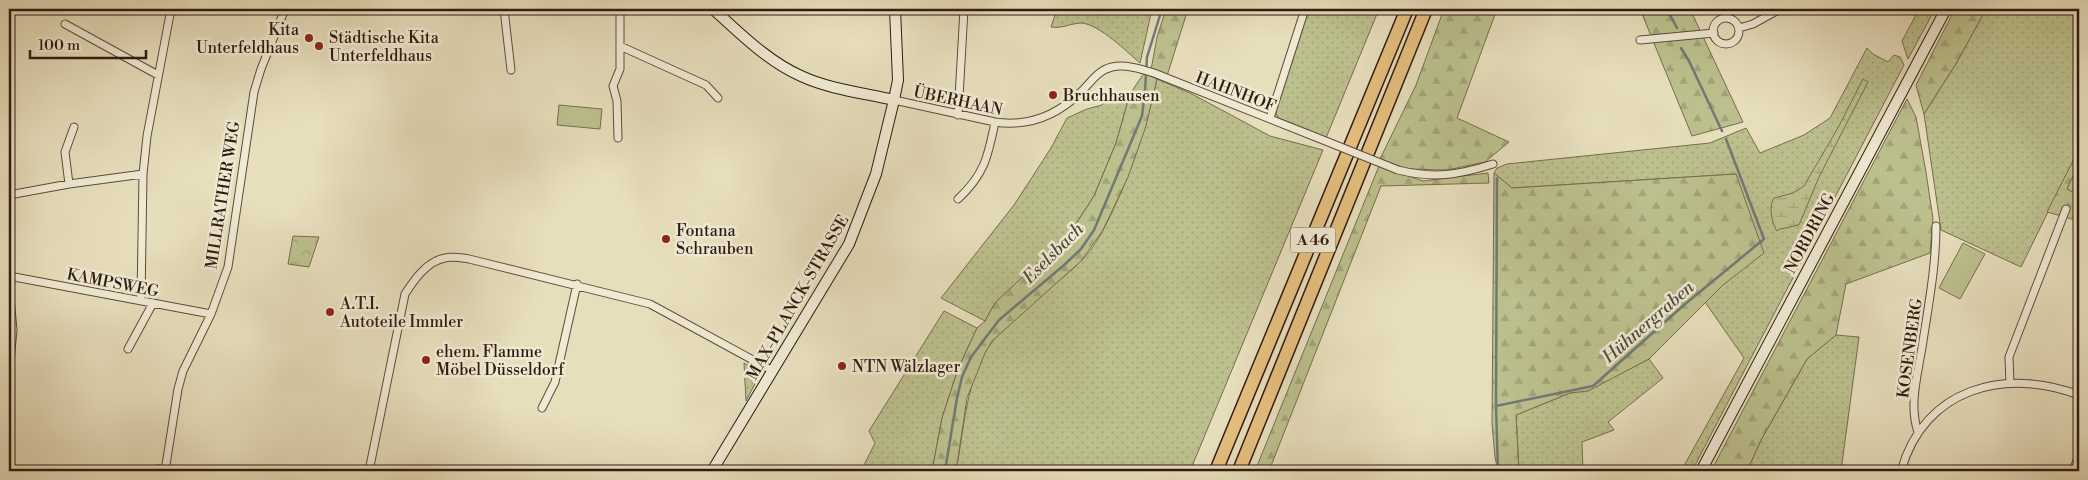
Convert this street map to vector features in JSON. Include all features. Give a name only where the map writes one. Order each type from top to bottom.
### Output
[{"type":"highway","name":"A 46","points":[[1216,471],[1407,9]]},
{"type":"highway","name":"A 46","points":[[1239,471],[1426,9]]},
{"type":"street","points":[[141,301],[144,174],[147,136],[171,9]]},
{"type":"street","name":"MILLRATHER WEG","points":[[165,470],[178,389],[183,371],[211,314],[228,267],[254,92],[285,9]]},
{"type":"street","points":[[504,9],[511,70]]},
{"type":"street","points":[[618,138],[617,101],[614,86],[620,69],[620,9]]},
{"type":"street","points":[[713,9],[760,50],[800,76],[829,86],[894,100]]},
{"type":"street","name":"MAX-PLANCK-STRASSE","points":[[712,471],[849,244],[857,227],[878,167],[898,80],[895,9]]},
{"type":"street","points":[[958,115],[964,9]]},
{"type":"street","points":[[1270,118],[1305,9]]},
{"type":"street","points":[[1739,28],[1753,24],[1780,9]]},
{"type":"street","name":"NORDRING","points":[[1701,471],[1946,9]]},
{"type":"street","points":[[1730,18],[1739,28],[1738,36],[1729,43],[1718,40],[1714,33],[1715,25],[1722,19],[1730,18]]},
{"type":"street","points":[[65,24],[158,75]]},
{"type":"street","points":[[1640,40],[1714,33]]},
{"type":"street","points":[[620,46],[706,85],[718,98]]},
{"type":"street","name":"ÜBERHAAN","points":[[894,100],[995,122],[1022,123],[1050,115],[1082,91],[1099,73],[1112,67],[1148,71]]},
{"type":"street","name":"HAHNHOF","points":[[1148,71],[1398,170],[1431,176],[1449,176],[1493,164]]},
{"type":"street","points":[[958,198],[973,185],[987,158],[995,122]]},
{"type":"street","points":[[69,184],[65,152],[74,127]]},
{"type":"street","points":[[9,195],[69,184],[144,174]]},
{"type":"street","points":[[2010,383],[2009,357],[2066,209]]},
{"type":"street","name":"KOSENBERG","points":[[1918,432],[1914,422],[1914,398],[1936,258],[1936,226]]},
{"type":"street","points":[[369,471],[405,294],[412,282],[422,272],[433,263],[445,258],[469,258],[629,297],[656,306],[773,371]]},
{"type":"street","name":"KAMPSWEG","points":[[9,276],[211,314]]},
{"type":"street","points":[[542,408],[555,382],[577,284]]},
{"type":"street","points":[[9,287],[13,347],[9,372]]},
{"type":"street","points":[[128,349],[153,303]]},
{"type":"street","points":[[1902,471],[1918,432],[1927,420],[1956,398],[1987,386],[2010,383],[2053,387],[2079,395]]},
{"type":"street","points":[[2073,471],[2079,455]]},
{"type":"street","points":[[156,471],[158,469],[165,470]]},
{"type":"green space","points":[[1057,9],[1152,9],[1140,63],[1097,28],[1082,23],[1051,27]]},
{"type":"green space","points":[[1166,9],[1188,9],[1167,76],[1151,70],[1157,37]]},
{"type":"green space","points":[[1308,9],[1379,9],[1326,138],[1278,118],[1275,110]]},
{"type":"green space","points":[[1444,9],[1497,9],[1457,118],[1509,142],[1485,162],[1447,170],[1407,169],[1380,159],[1416,85]]},
{"type":"green space","points":[[1640,9],[1690,9],[1743,122],[1692,136]]},
{"type":"green space","points":[[1919,9],[1935,9],[1908,59],[1902,41]]},
{"type":"green space","points":[[1955,9],[1986,9],[1957,62],[1924,114],[1916,85]]},
{"type":"green space","points":[[1986,9],[2079,9],[2079,149],[2021,267],[1941,230],[1924,114],[1957,62]]},
{"type":"green space","points":[[1867,48],[1873,54],[1888,62],[1894,55],[1900,57],[1904,65],[1692,471],[1681,471],[1744,358],[1705,302],[1723,285],[1736,174],[1512,188],[1494,173],[1497,168],[1507,164],[1710,143],[1746,128],[1760,153],[1804,135],[1830,118]]},
{"type":"green space","points":[[1144,73],[1157,79],[1146,126],[1128,177],[1103,230],[1081,261],[992,341],[985,353],[967,398],[956,471],[932,471],[942,418],[958,369],[977,328],[985,321],[995,303],[1072,230],[1094,196],[1116,143],[1130,94]]},
{"type":"green space","points":[[1157,79],[1192,94],[1270,136],[1323,150],[1190,471],[956,471],[969,395],[986,351],[1004,327],[1069,272],[1095,244],[1114,208],[1134,161]]},
{"type":"green space","points":[[1863,79],[1868,82],[1819,177],[1799,225],[1777,231],[1771,215],[1772,201],[1774,198],[1793,193],[1804,186],[1839,126]]},
{"type":"green space","points":[[1130,94],[1116,143],[1094,196],[1072,230],[995,303],[985,321],[941,298],[1014,205],[1051,148],[1067,118],[1102,105],[1106,98]]},
{"type":"green space","points":[[1907,99],[1916,117],[1926,172],[1933,219],[1930,253],[1846,284],[1836,335],[1807,359],[1761,440],[1747,471],[1711,471]]},
{"type":"green space","points":[[559,105],[602,109],[600,129],[557,125]]},
{"type":"green space","points":[[2079,149],[2079,163],[2067,189],[2079,195],[2079,221],[2047,212]]},
{"type":"green space","points":[[2079,163],[2079,195],[2067,189]]},
{"type":"green space","points":[[1379,166],[1423,181],[1488,173],[1489,183],[1381,186],[1269,471],[1255,471]]},
{"type":"green space","points":[[1494,173],[1512,188],[1736,174],[1764,253],[1723,285],[1649,359],[1588,391],[1570,393],[1516,415],[1519,471],[1498,471],[1492,424]]},
{"type":"green space","points":[[293,236],[319,237],[309,267],[288,264]]},
{"type":"green space","points":[[1963,243],[1985,254],[1960,299],[1939,288]]},
{"type":"green space","points":[[944,311],[977,328],[958,369],[942,418],[932,471],[861,471],[875,443],[869,431]]},
{"type":"green space","points":[[1836,335],[1859,337],[1841,471],[1747,471],[1761,440],[1807,359]]},
{"type":"green space","points":[[1649,359],[1663,378],[1608,422],[1614,430],[1582,442],[1583,471],[1519,471],[1516,415],[1570,393],[1588,390]]},
{"type":"green space","points":[[744,363],[753,368],[759,376],[746,401]]},
{"type":"waterway","name":"Eselsbach","points":[[945,471],[957,398],[962,377],[971,357],[999,320],[1081,249],[1094,230],[1142,116],[1147,57],[1162,9]]},
{"type":"waterway","name":"Hühnergraben","points":[[1667,9],[1677,28]]},
{"type":"waterway","name":"Hühnergraben","points":[[1681,48],[1722,131]]},
{"type":"waterway","name":"Hühnergraben","points":[[1498,471],[1496,406],[1593,386],[1684,305],[1764,239],[1726,139]]},
{"type":"waterway","points":[[1496,406],[1497,178]]},
{"type":"place","name":"Kita Unterfeldhaus","points":[[309,38]]},
{"type":"place","name":"Städtische Kita Unterfeldhaus","points":[[319,46]]},
{"type":"place","name":"Bruchhausen","points":[[1053,95]]},
{"type":"place","name":"Fontana Schrauben","points":[[666,239]]},
{"type":"place","name":"A.T.I. Autoteile Immler","points":[[330,312]]},
{"type":"place","name":"ehem. Flamme Möbel Düsseldorf","points":[[426,360]]},
{"type":"place","name":"NTN Wälzlager","points":[[842,366]]}]
